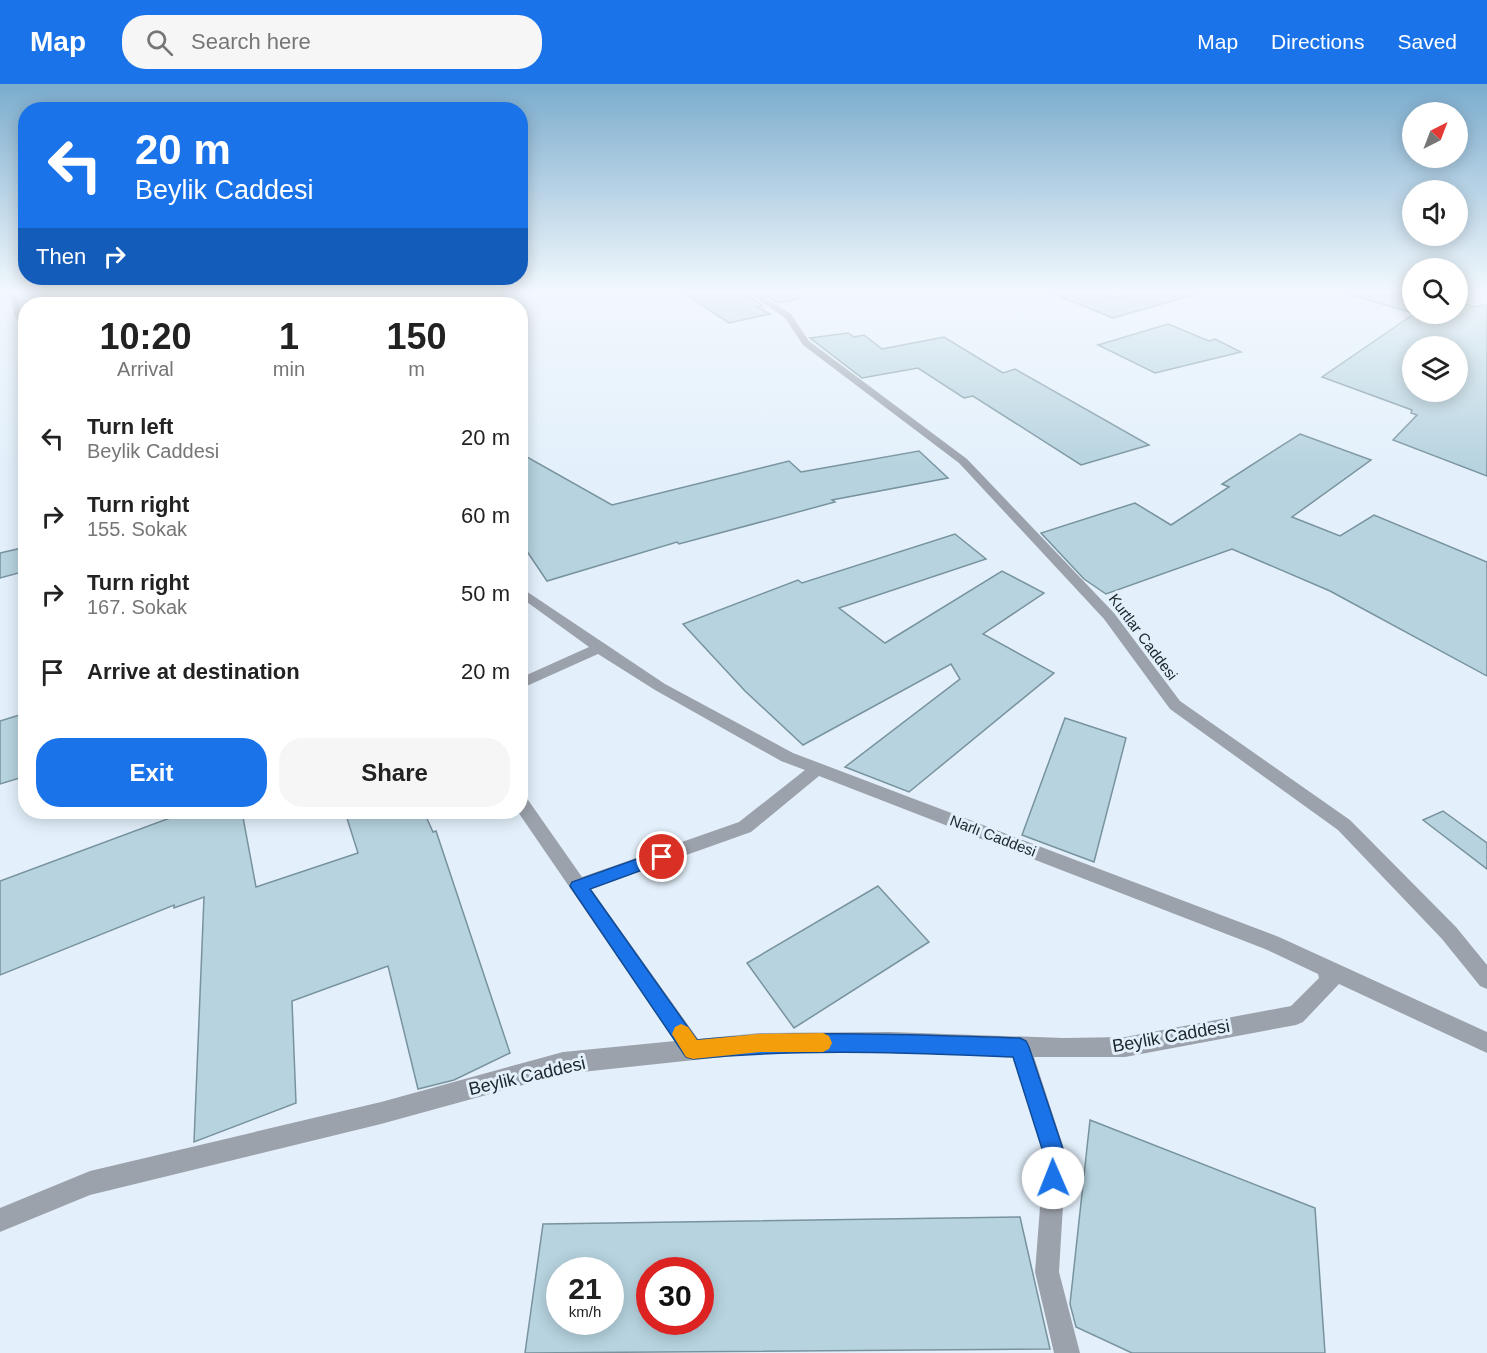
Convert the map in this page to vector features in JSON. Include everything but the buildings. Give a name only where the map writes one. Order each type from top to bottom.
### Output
[{"type":"street","name":"Kurtlar Caddesi","points":[[813,349],[963,461],[1109,616],[1175,705],[1344,825],[1449,933],[1487,980]]},
{"type":"street","name":"Narlı Caddesi","points":[[528,597],[599,648],[760,745],[817,769],[1206,916],[1328,969],[1487,1043]]},
{"type":"street","points":[[528,680],[599,648]]},
{"type":"street","points":[[578,886],[745,827],[817,769]]},
{"type":"street","points":[[528,814],[693,1050]]},
{"type":"street","name":"Beylik Caddesi","points":[[0,1220],[90,1184],[381,1113],[563,1063],[760,1043],[890,1042],[1020,1047],[1125,1047],[1296,1015],[1330,981],[1328,969]]},
{"type":"street","points":[[1020,1047],[1055,1155],[1047,1272],[1067,1353]]},
{"type":"slow traffic","points":[[681,1034],[693,1050],[760,1043],[823,1043]]},
{"type":"route","points":[[662,857],[578,886],[693,1050],[760,1043],[847,1042],[1020,1047],[1055,1155],[1053,1178]]}]
